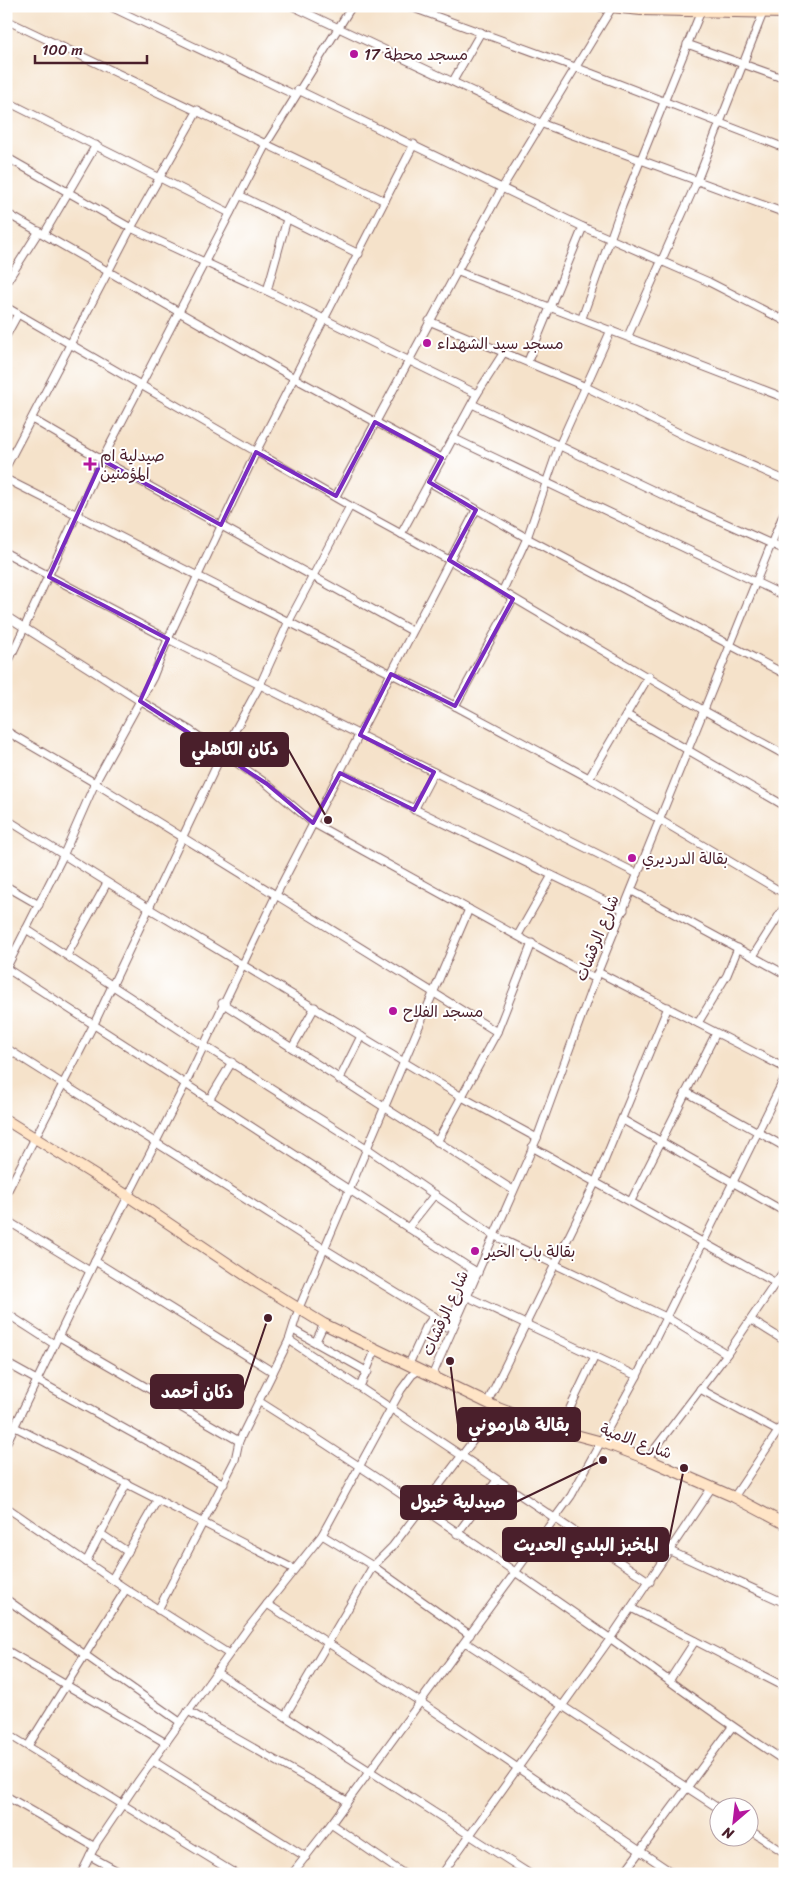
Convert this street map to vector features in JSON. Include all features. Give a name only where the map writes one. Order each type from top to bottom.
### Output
[{"type":"street","points":[[109,6],[414,144],[583,227],[709,282],[783,320],[785,312]]},
{"type":"street","points":[[292,6],[338,29],[453,80],[540,123],[785,213]]},
{"type":"street","points":[[6,667],[102,460],[266,144],[352,6]]},
{"type":"street","points":[[408,6],[575,66],[785,148]]},
{"type":"street","points":[[336,496],[502,188],[609,7],[702,11],[719,9],[785,13]]},
{"type":"street","points":[[582,318],[640,160],[702,11]]},
{"type":"street","points":[[628,336],[697,181],[763,13]]},
{"type":"street","points":[[6,20],[198,110],[385,201]]},
{"type":"street","points":[[453,80],[481,32]]},
{"type":"street","points":[[687,44],[785,79]]},
{"type":"street","points":[[6,101],[162,177],[230,213]]},
{"type":"street","points":[[6,467],[110,272],[131,228],[162,177],[198,110]]},
{"type":"street","points":[[6,1048],[434,1316],[446,1327],[475,1271],[6,968],[63,856],[95,783],[153,677],[168,640],[256,452],[296,379],[414,144]]},
{"type":"street","points":[[6,283],[67,193],[96,145]]},
{"type":"street","points":[[6,157],[131,228],[267,291],[477,394]]},
{"type":"street","points":[[240,196],[359,254]]},
{"type":"street","points":[[6,213],[296,379],[442,458]]},
{"type":"street","points":[[267,291],[287,219]]},
{"type":"street","points":[[528,361],[583,227]]},
{"type":"street","points":[[456,271],[551,306],[785,398]]},
{"type":"street","points":[[6,306],[256,452],[449,560],[649,676],[702,710],[785,755]]},
{"type":"street","points":[[6,336],[18,314]]},
{"type":"street","points":[[430,321],[586,386],[691,439],[785,480]]},
{"type":"street","points":[[502,592],[527,538],[559,446],[611,330]]},
{"type":"street","points":[[401,534],[477,394],[504,352]]},
{"type":"street","points":[[472,404],[785,550]]},
{"type":"street","points":[[32,418],[102,460],[412,631]]},
{"type":"street","points":[[454,438],[785,596]]},
{"type":"street","points":[[6,478],[455,706],[589,778],[785,894]]},
{"type":"street","points":[[429,482],[527,538],[785,674]]},
{"type":"street","points":[[6,1194],[94,1024],[184,838],[222,754],[260,685],[312,576],[350,506]]},
{"type":"street","points":[[6,1444],[90,1271],[185,1085],[202,1045],[276,895],[476,510]]},
{"type":"street","name":"شارع الرقشات","points":[[432,1376],[468,1297],[475,1271],[537,1138],[596,976],[632,891],[702,710],[785,510]]},
{"type":"street","points":[[6,553],[168,640],[638,874]]},
{"type":"street","points":[[455,706],[513,598]]},
{"type":"street","points":[[6,616],[191,731],[267,784],[313,822],[518,936],[596,976],[668,1008],[785,1068]]},
{"type":"street","points":[[589,778],[649,676]]},
{"type":"street","points":[[627,715],[785,806]]},
{"type":"street","points":[[6,731],[95,783],[497,1032]]},
{"type":"street","points":[[414,810],[434,772]]},
{"type":"street","points":[[340,773],[551,877],[624,910]]},
{"type":"street","points":[[6,819],[107,883],[405,1063],[537,1138]]},
{"type":"street","points":[[518,936],[551,877]]},
{"type":"street","points":[[67,955],[107,883]]},
{"type":"street","points":[[6,886],[39,905]]},
{"type":"street","points":[[632,891],[785,974]]},
{"type":"street","points":[[753,956],[785,906]]},
{"type":"street","points":[[158,1610],[224,1484],[235,1460],[239,1441],[260,1402],[289,1340],[299,1308],[386,1109],[469,909]]},
{"type":"street","points":[[26,929],[113,984],[202,1045],[232,1062],[368,1149],[493,1235],[666,1317],[727,1354]]},
{"type":"street","points":[[437,1142],[497,1032],[532,943]]},
{"type":"street","points":[[698,1023],[723,982],[738,948]]},
{"type":"street","points":[[222,1004],[514,1190]]},
{"type":"street","points":[[292,1048],[315,1007]]},
{"type":"street","points":[[487,1403],[596,1181],[668,1008]]},
{"type":"street","points":[[631,1201],[716,1033]]},
{"type":"street","points":[[339,1080],[361,1036]]},
{"type":"street","points":[[209,1100],[232,1062]]},
{"type":"street","points":[[292,1874],[332,1824],[419,1701],[465,1642],[571,1496],[637,1376],[735,1182],[785,1077]]},
{"type":"street","points":[[686,1092],[785,1148]]},
{"type":"street","name":"شارع الامية","points":[[6,1120],[128,1196],[254,1282],[324,1324],[498,1408],[559,1431],[602,1442],[647,1459],[734,1497],[785,1524]]},
{"type":"street","points":[[623,1120],[785,1212]]},
{"type":"street","points":[[532,1147],[704,1241],[785,1288]]},
{"type":"street","points":[[408,1228],[434,1194]]},
{"type":"street","points":[[6,1220],[90,1271]]},
{"type":"street","points":[[95,1262],[273,1372]]},
{"type":"street","points":[[647,1459],[727,1354],[785,1269]]},
{"type":"street","points":[[468,1297],[637,1376]]},
{"type":"street","points":[[6,1312],[54,1344]]},
{"type":"street","points":[[408,1364],[426,1327],[434,1316]]},
{"type":"street","points":[[751,1320],[785,1341]]},
{"type":"street","points":[[317,1343],[316,1339],[324,1324]]},
{"type":"street","points":[[293,1330],[368,1372]]},
{"type":"street","points":[[58,1336],[239,1441]]},
{"type":"street","points":[[289,1340],[650,1582]]},
{"type":"street","points":[[360,1387],[368,1372],[376,1348]]},
{"type":"street","points":[[559,1431],[594,1356]]},
{"type":"street","points":[[6,1363],[38,1379],[224,1484]]},
{"type":"street","points":[[81,1874],[95,1847],[180,1722],[229,1654],[322,1535],[406,1382],[419,1370]]},
{"type":"street","points":[[700,1389],[782,1433]]},
{"type":"street","points":[[260,1402],[361,1466],[610,1639],[732,1727],[785,1761]]},
{"type":"street","points":[[285,1716],[373,1566],[392,1547],[498,1408]]},
{"type":"street","points":[[734,1497],[782,1433],[785,1421]]},
{"type":"street","points":[[15,1427],[294,1569]]},
{"type":"street","points":[[458,1534],[497,1480]]},
{"type":"street","points":[[86,1562],[128,1483]]},
{"type":"street","points":[[442,1874],[519,1769],[650,1582],[712,1487]]},
{"type":"street","points":[[112,1579],[158,1499]]},
{"type":"street","points":[[6,1507],[126,1589],[229,1654]]},
{"type":"street","points":[[101,1534],[128,1552]]},
{"type":"street","points":[[322,1535],[373,1566],[470,1635]]},
{"type":"street","points":[[670,1551],[785,1603]]},
{"type":"street","points":[[28,1746],[126,1589]]},
{"type":"street","points":[[6,1599],[84,1656],[180,1722]]},
{"type":"street","points":[[267,1604],[419,1701],[674,1874]]},
{"type":"street","points":[[631,1608],[785,1686]]},
{"type":"street","points":[[668,1681],[696,1640]]},
{"type":"street","points":[[465,1642],[708,1801]]},
{"type":"street","points":[[6,1650],[166,1743]]},
{"type":"street","points":[[216,1672],[530,1874]]},
{"type":"street","points":[[188,1711],[347,1801]]},
{"type":"street","points":[[623,1874],[732,1727]]},
{"type":"street","points":[[6,1733],[233,1873]]},
{"type":"street","points":[[153,1761],[306,1857]]},
{"type":"street","points":[[6,1796],[95,1847]]},
{"type":"street","points":[[332,1824],[404,1874]]},
{"type":"street","points":[[758,1835],[785,1853]]},
{"type":"street","points":[[90,1856],[123,1874]]},
{"type":"highlighted area","points":[[375,422],[442,458],[429,482],[476,510],[449,560],[513,599],[455,706],[391,674],[360,735],[434,772],[414,810],[340,773],[313,823],[267,784],[140,701],[168,639],[49,577],[102,460],[221,525],[256,452],[336,496]]},
{"type":"place","name":"مسجد محطة 17","points":[[354,54]]},
{"type":"place","name":"مسجد سيد الشهداء","points":[[427,343]]},
{"type":"place","name":"صيدلية ام المؤمنين","points":[[90,464]]},
{"type":"place","name":"دكان الكاهلي","points":[[328,820]]},
{"type":"place","name":"بقالة الدرديري","points":[[632,858]]},
{"type":"place","name":"مسجد الفلاح","points":[[393,1011]]},
{"type":"place","name":"بقالة باب الخير","points":[[475,1251]]},
{"type":"place","name":"دكان أحمد","points":[[268,1318]]},
{"type":"place","name":"بقالة هارموني","points":[[450,1361]]},
{"type":"place","name":"صيدلية خيول","points":[[603,1460]]},
{"type":"place","name":"المخبز البلدي الحديث","points":[[684,1468]]}]
